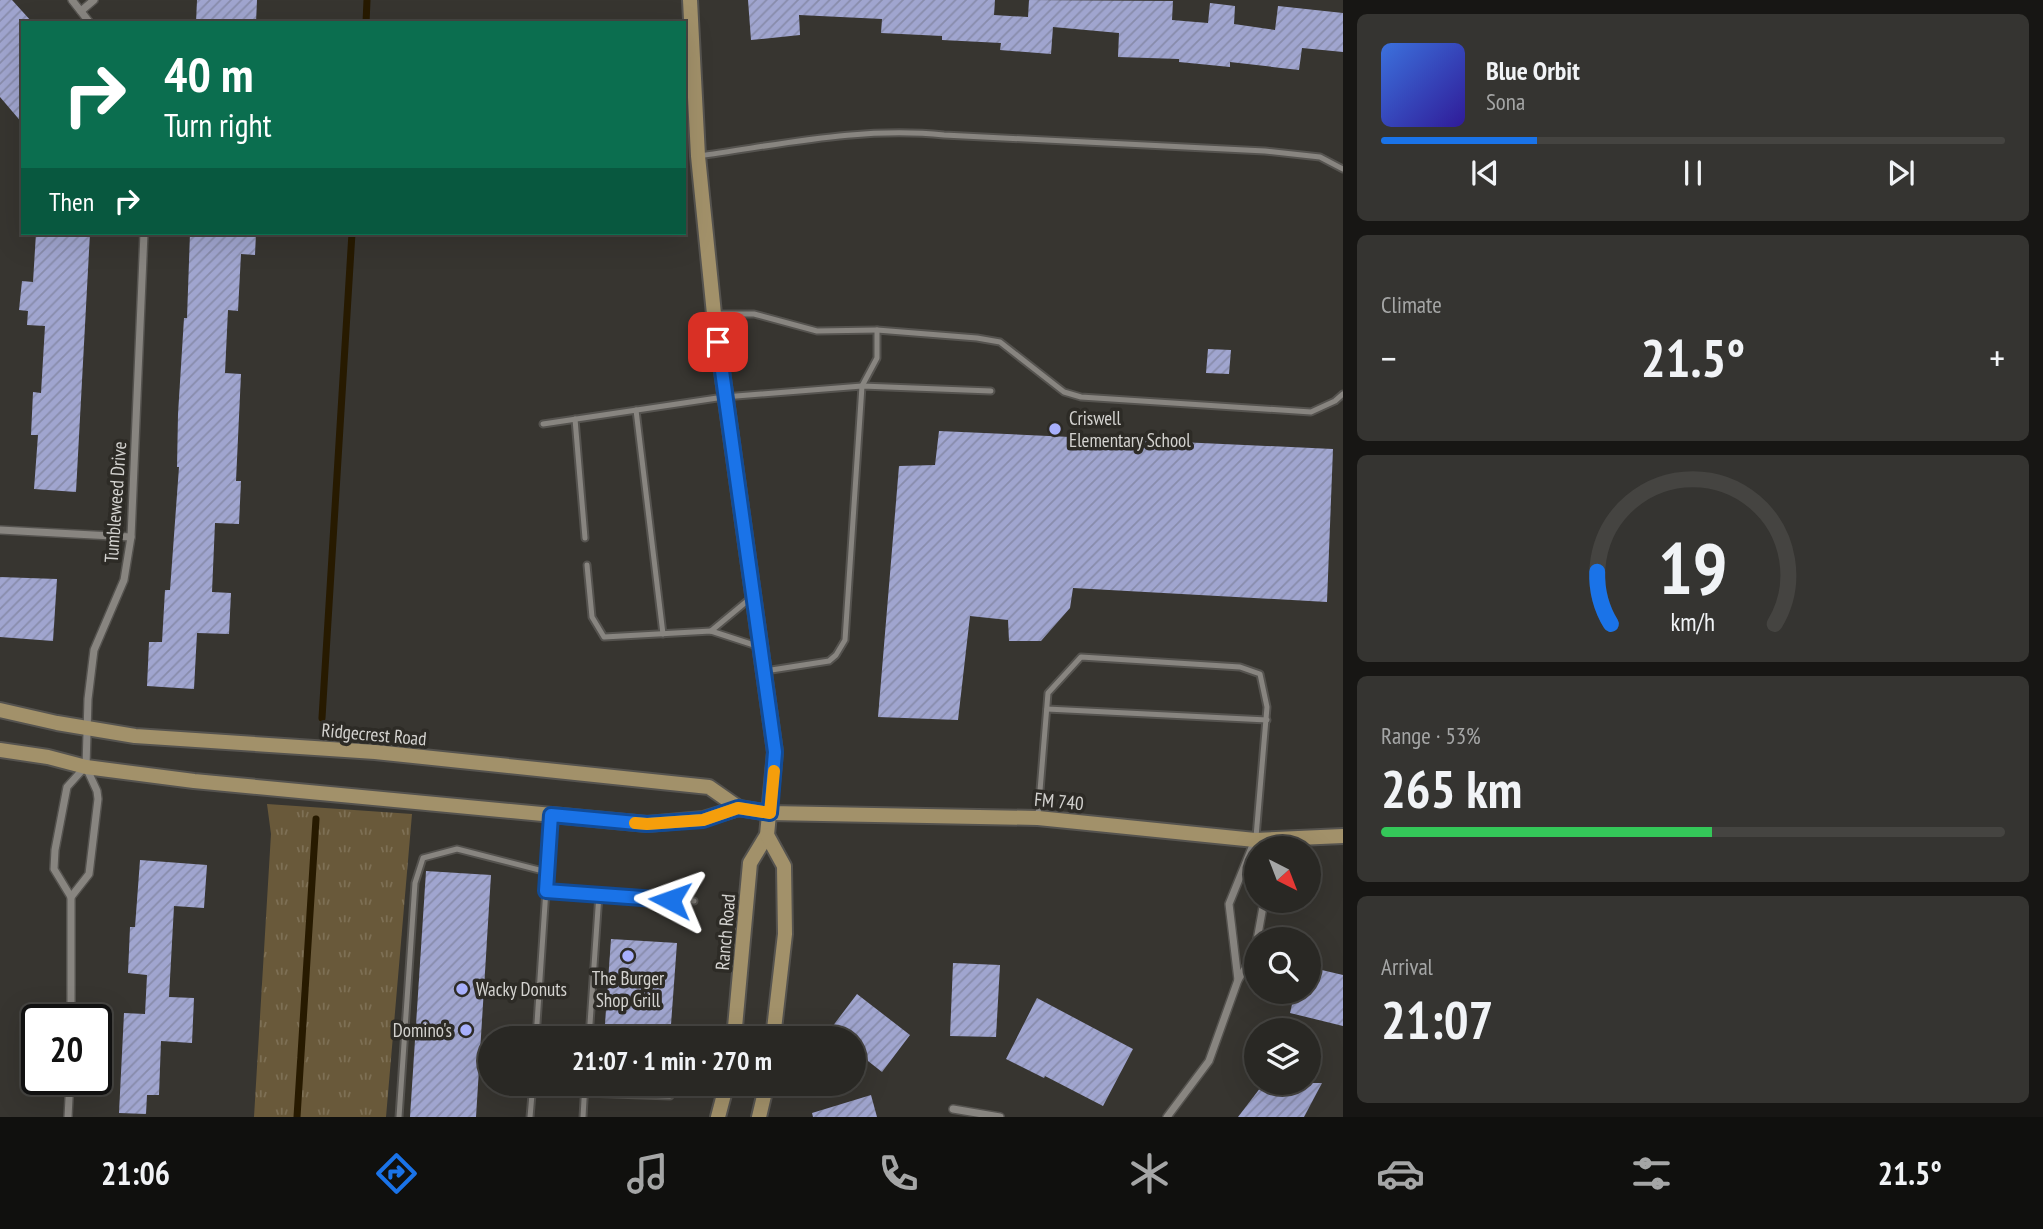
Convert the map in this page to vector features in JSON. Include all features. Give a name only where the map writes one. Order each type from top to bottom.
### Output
[{"type":"main road","name":"Ranch Road","points":[[690,0],[698,156],[724,397],[775,752],[767,835],[750,863],[735,1026]]},
{"type":"main road","name":"Ridgecrest Road","points":[[0,710],[87,729],[135,736],[375,752],[709,787],[738,808],[770,813]]},
{"type":"main road","points":[[0,750],[48,757],[86,767],[194,780],[551,815]]},
{"type":"main road","name":"Ridgecrest Road","points":[[551,815],[647,824],[703,820],[738,808]]},
{"type":"main road","name":"FM 740","points":[[770,813],[1038,818],[1244,843]]},
{"type":"main road","points":[[767,835],[784,866],[785,934],[774,1026]]},
{"type":"main road","name":"FM 740","points":[[1321,838],[1343,836]]},
{"type":"main road","points":[[718,1117],[724,1096]]},
{"type":"main road","points":[[760,1117],[764,1096]]},
{"type":"street","points":[[72,0],[88,21]]},
{"type":"street","points":[[81,11],[94,0]]},
{"type":"street","name":"Tumbleweed Drive","points":[[71,897],[89,873],[98,799],[86,767],[88,699],[94,650],[124,580],[131,537],[144,235]]},
{"type":"street","points":[[0,530],[131,537]]},
{"type":"street","points":[[71,1004],[71,897],[54,869],[55,850],[67,787],[86,767]]},
{"type":"street","points":[[1238,980],[1229,904],[1244,871]]},
{"type":"street","points":[[1167,1117],[1209,1061],[1238,980],[1244,970]]},
{"type":"street","points":[[68,1117],[69,1095]]},
{"type":"street","points":[[953,1109],[1000,1117]]},
{"type":"lane","points":[[698,156],[842,136],[907,131],[1265,151],[1320,157],[1343,169]]},
{"type":"lane","points":[[715,314],[754,314],[817,331],[877,330],[1000,342],[1064,392],[1081,397],[1311,412],[1335,401],[1343,394]]},
{"type":"lane","points":[[765,671],[829,661],[845,640],[862,386],[877,358],[877,330]]},
{"type":"lane","points":[[543,424],[724,397],[862,386],[991,391]]},
{"type":"lane","points":[[636,410],[663,634]]},
{"type":"lane","points":[[575,419],[585,538]]},
{"type":"lane","points":[[587,565],[592,617],[604,637],[711,631],[760,648]]},
{"type":"lane","points":[[711,631],[753,597]]},
{"type":"lane","points":[[1038,818],[1048,693],[1081,657],[1240,667],[1260,674],[1267,707],[1257,836]]},
{"type":"lane","points":[[1047,709],[1267,720]]},
{"type":"lane","points":[[537,1026],[551,815]]},
{"type":"lane","points":[[399,1117],[415,883],[424,858],[457,849],[547,872]]},
{"type":"lane","points":[[546,891],[694,901]]},
{"type":"lane","points":[[590,1026],[599,894]]},
{"type":"lane","points":[[530,1117],[532,1096]]},
{"type":"lane","points":[[583,1117],[585,1096]]},
{"type":"green space","points":[[267,804],[412,814],[386,1117],[254,1117],[271,834]]},
{"type":"building","points":[[0,0],[12,0],[31,21],[21,21],[21,122],[0,97]]},
{"type":"building","points":[[197,0],[257,0],[256,21],[196,21]]},
{"type":"building","points":[[748,0],[995,0],[994,15],[1028,17],[1029,0],[1173,1],[1172,20],[1208,23],[1210,3],[1235,6],[1234,24],[1275,30],[1278,6],[1343,13],[1343,52],[1302,48],[1299,70],[1230,62],[1230,67],[1179,62],[1179,59],[1118,57],[1119,33],[1053,27],[1051,54],[1000,50],[1001,43],[881,33],[882,19],[799,15],[800,35],[751,40]]},
{"type":"building","points":[[36,235],[90,235],[76,492],[34,489],[38,435],[31,435],[33,392],[41,393],[45,326],[27,325],[28,311],[19,310],[22,281],[33,282]]},
{"type":"building","points":[[190,235],[256,235],[255,255],[241,254],[238,311],[228,310],[225,373],[241,374],[236,481],[241,481],[239,524],[215,523],[212,592],[231,593],[229,634],[197,633],[194,689],[147,686],[149,642],[162,642],[165,590],[170,590],[179,467],[178,414],[184,318],[187,318]]},
{"type":"building","points":[[1208,349],[1231,350],[1229,374],[1206,373]]},
{"type":"building","points":[[939,431],[1333,449],[1327,602],[1073,588],[1070,608],[1041,641],[1009,641],[1008,620],[970,616],[958,720],[878,717],[899,466],[935,465]]},
{"type":"building","points":[[0,577],[57,579],[53,641],[0,637]]},
{"type":"building","points":[[140,860],[207,865],[204,908],[174,906],[169,997],[194,998],[192,1043],[161,1041],[159,1095],[147,1095],[146,1114],[119,1113],[124,1013],[145,1014],[147,975],[128,973],[130,927],[135,927]]},
{"type":"building","points":[[426,871],[491,875],[482,1026],[478,1026],[476,1117],[410,1117]]},
{"type":"building","points":[[611,939],[677,943],[671,1026],[605,1026]]},
{"type":"building","points":[[953,963],[1000,965],[996,1037],[950,1036]]},
{"type":"building","points":[[1321,970],[1343,975],[1343,1026],[1321,1021],[1321,1018],[1290,1013],[1292,1004],[1321,1004]]},
{"type":"building","points":[[857,994],[910,1035],[882,1072],[866,1059],[866,1026],[833,1026]]},
{"type":"building","points":[[1037,998],[1133,1049],[1103,1106],[1006,1059]]},
{"type":"building","points":[[871,1095],[877,1117],[813,1117],[812,1113]]},
{"type":"building","points":[[1255,1095],[1316,1095],[1304,1117],[1238,1117]]},
{"type":"waterway","points":[[366,21],[367,0]]},
{"type":"waterway","points":[[322,718],[352,235]]},
{"type":"waterway","points":[[297,1117],[316,819]]},
{"type":"slow traffic","points":[[635,823],[703,820],[738,808],[770,813],[774,771]]},
{"type":"place","name":"Criswell Elementary School","points":[[1055,429]]},
{"type":"place","name":"The Burger Shop Grill","points":[[628,956]]},
{"type":"place","name":"Wacky Donuts","points":[[462,989]]},
{"type":"place","name":"Domino's","points":[[466,1030]]},
{"type":"route","points":[[670,900],[546,891],[551,815],[647,824],[703,820],[738,808],[770,813],[775,752],[718,342]]}]
